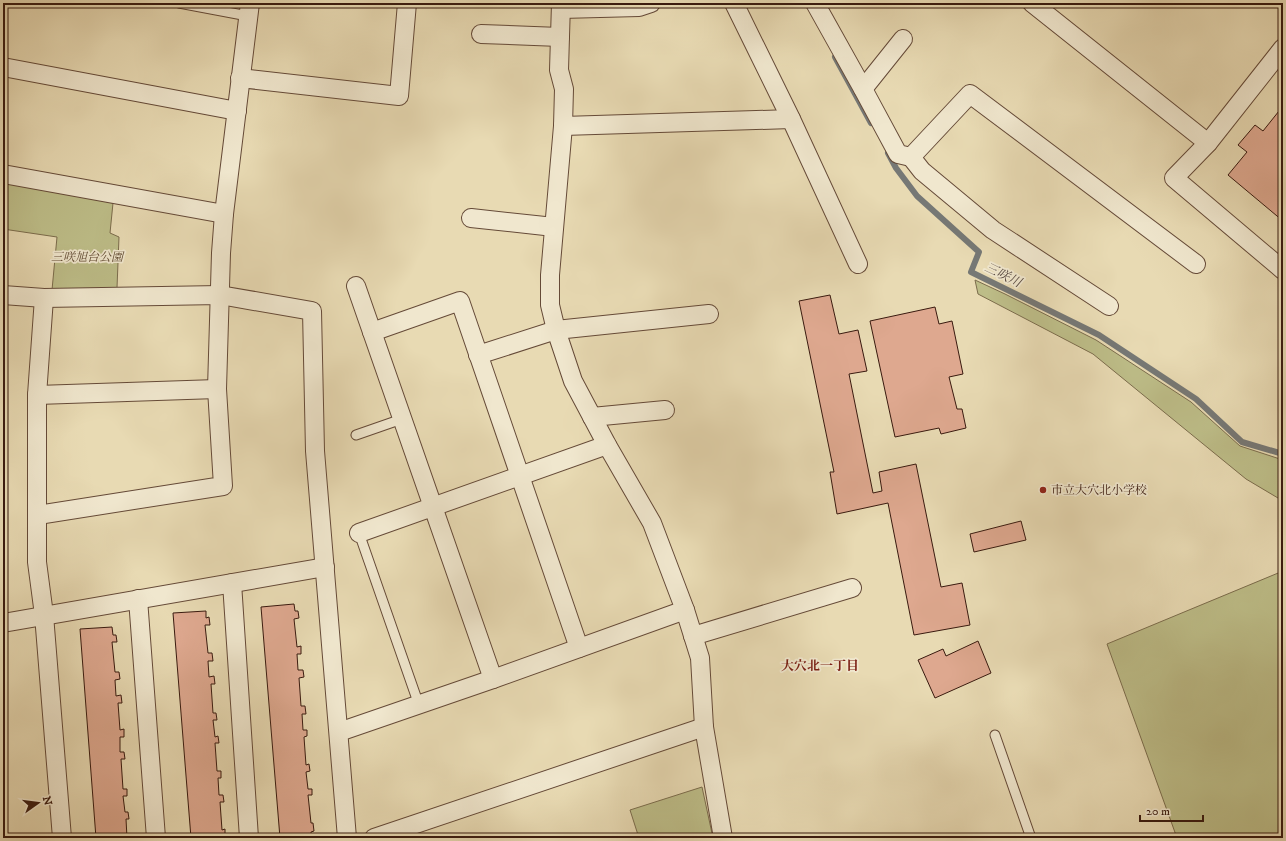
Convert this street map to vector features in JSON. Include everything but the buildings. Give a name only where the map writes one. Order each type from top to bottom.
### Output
[{"type":"street","points":[[240,78],[399,96],[406,3]]},
{"type":"street","points":[[651,3],[639,7],[561,6],[559,70],[564,89],[563,126],[550,275],[550,305],[556,330],[573,381],[607,445],[652,523],[685,610],[700,658],[704,727],[723,838]]},
{"type":"street","points":[[734,3],[791,119],[858,264]]},
{"type":"street","points":[[1032,3],[1208,143]]},
{"type":"street","points":[[820,6],[898,154],[911,157],[922,171],[993,230],[1109,306]]},
{"type":"street","points":[[38,515],[223,486],[218,389],[221,253],[224,214],[249,10]]},
{"type":"street","points":[[481,34],[560,37]]},
{"type":"street","points":[[863,89],[903,39]]},
{"type":"street","points":[[1283,48],[1208,143],[1174,178],[1283,270]]},
{"type":"street","points":[[3,67],[236,111]]},
{"type":"street","points":[[911,157],[970,94],[1196,264]]},
{"type":"street","points":[[563,126],[791,119]]},
{"type":"street","points":[[3,174],[224,214]]},
{"type":"street","points":[[471,218],[554,227]]},
{"type":"street","points":[[356,286],[493,679]]},
{"type":"street","points":[[3,295],[44,298],[220,295],[312,311],[315,450],[347,838]]},
{"type":"street","points":[[44,298],[37,395],[37,562],[44,616],[62,838]]},
{"type":"street","points":[[372,332],[460,301],[579,648]]},
{"type":"street","points":[[478,355],[556,330],[709,314]]},
{"type":"street","points":[[37,395],[218,389]]},
{"type":"street","points":[[592,417],[665,410]]},
{"type":"street","points":[[359,533],[607,445]]},
{"type":"street","points":[[3,623],[325,566]]},
{"type":"street","points":[[232,583],[249,838]]},
{"type":"street","points":[[693,636],[852,588]]},
{"type":"street","points":[[138,599],[156,838]]},
{"type":"street","points":[[339,732],[493,679],[685,610]]},
{"type":"street","points":[[374,838],[704,727]]},
{"type":"lane","points":[[179,3],[249,10]]},
{"type":"lane","points":[[356,435],[402,419]]},
{"type":"lane","points":[[359,533],[419,705]]},
{"type":"lane","points":[[995,735],[1031,838]]},
{"type":"green space","name":"三咲旭台公園","points":[[3,181],[113,203],[110,233],[119,237],[117,288],[52,290],[57,237],[3,229]]},
{"type":"green space","points":[[975,280],[1096,340],[1191,402],[1240,446],[1283,460],[1283,501],[1246,479],[1093,354],[978,294]]},
{"type":"green space","points":[[1283,571],[1283,835],[1274,838],[1177,838],[1107,644]]},
{"type":"green space","points":[[702,787],[713,838],[639,838],[630,810]]},
{"type":"waterway","name":"三咲川","points":[[835,57],[871,123]]},
{"type":"waterway","name":"三咲川","points":[[888,153],[896,168],[917,196],[979,252],[971,272],[1099,335],[1196,399],[1242,442],[1283,454]]},
{"type":"place","name":"市立大穴北小学校","points":[[1043,490]]},
{"type":"district","name":"大穴北一丁目","points":[[820,666]]}]
